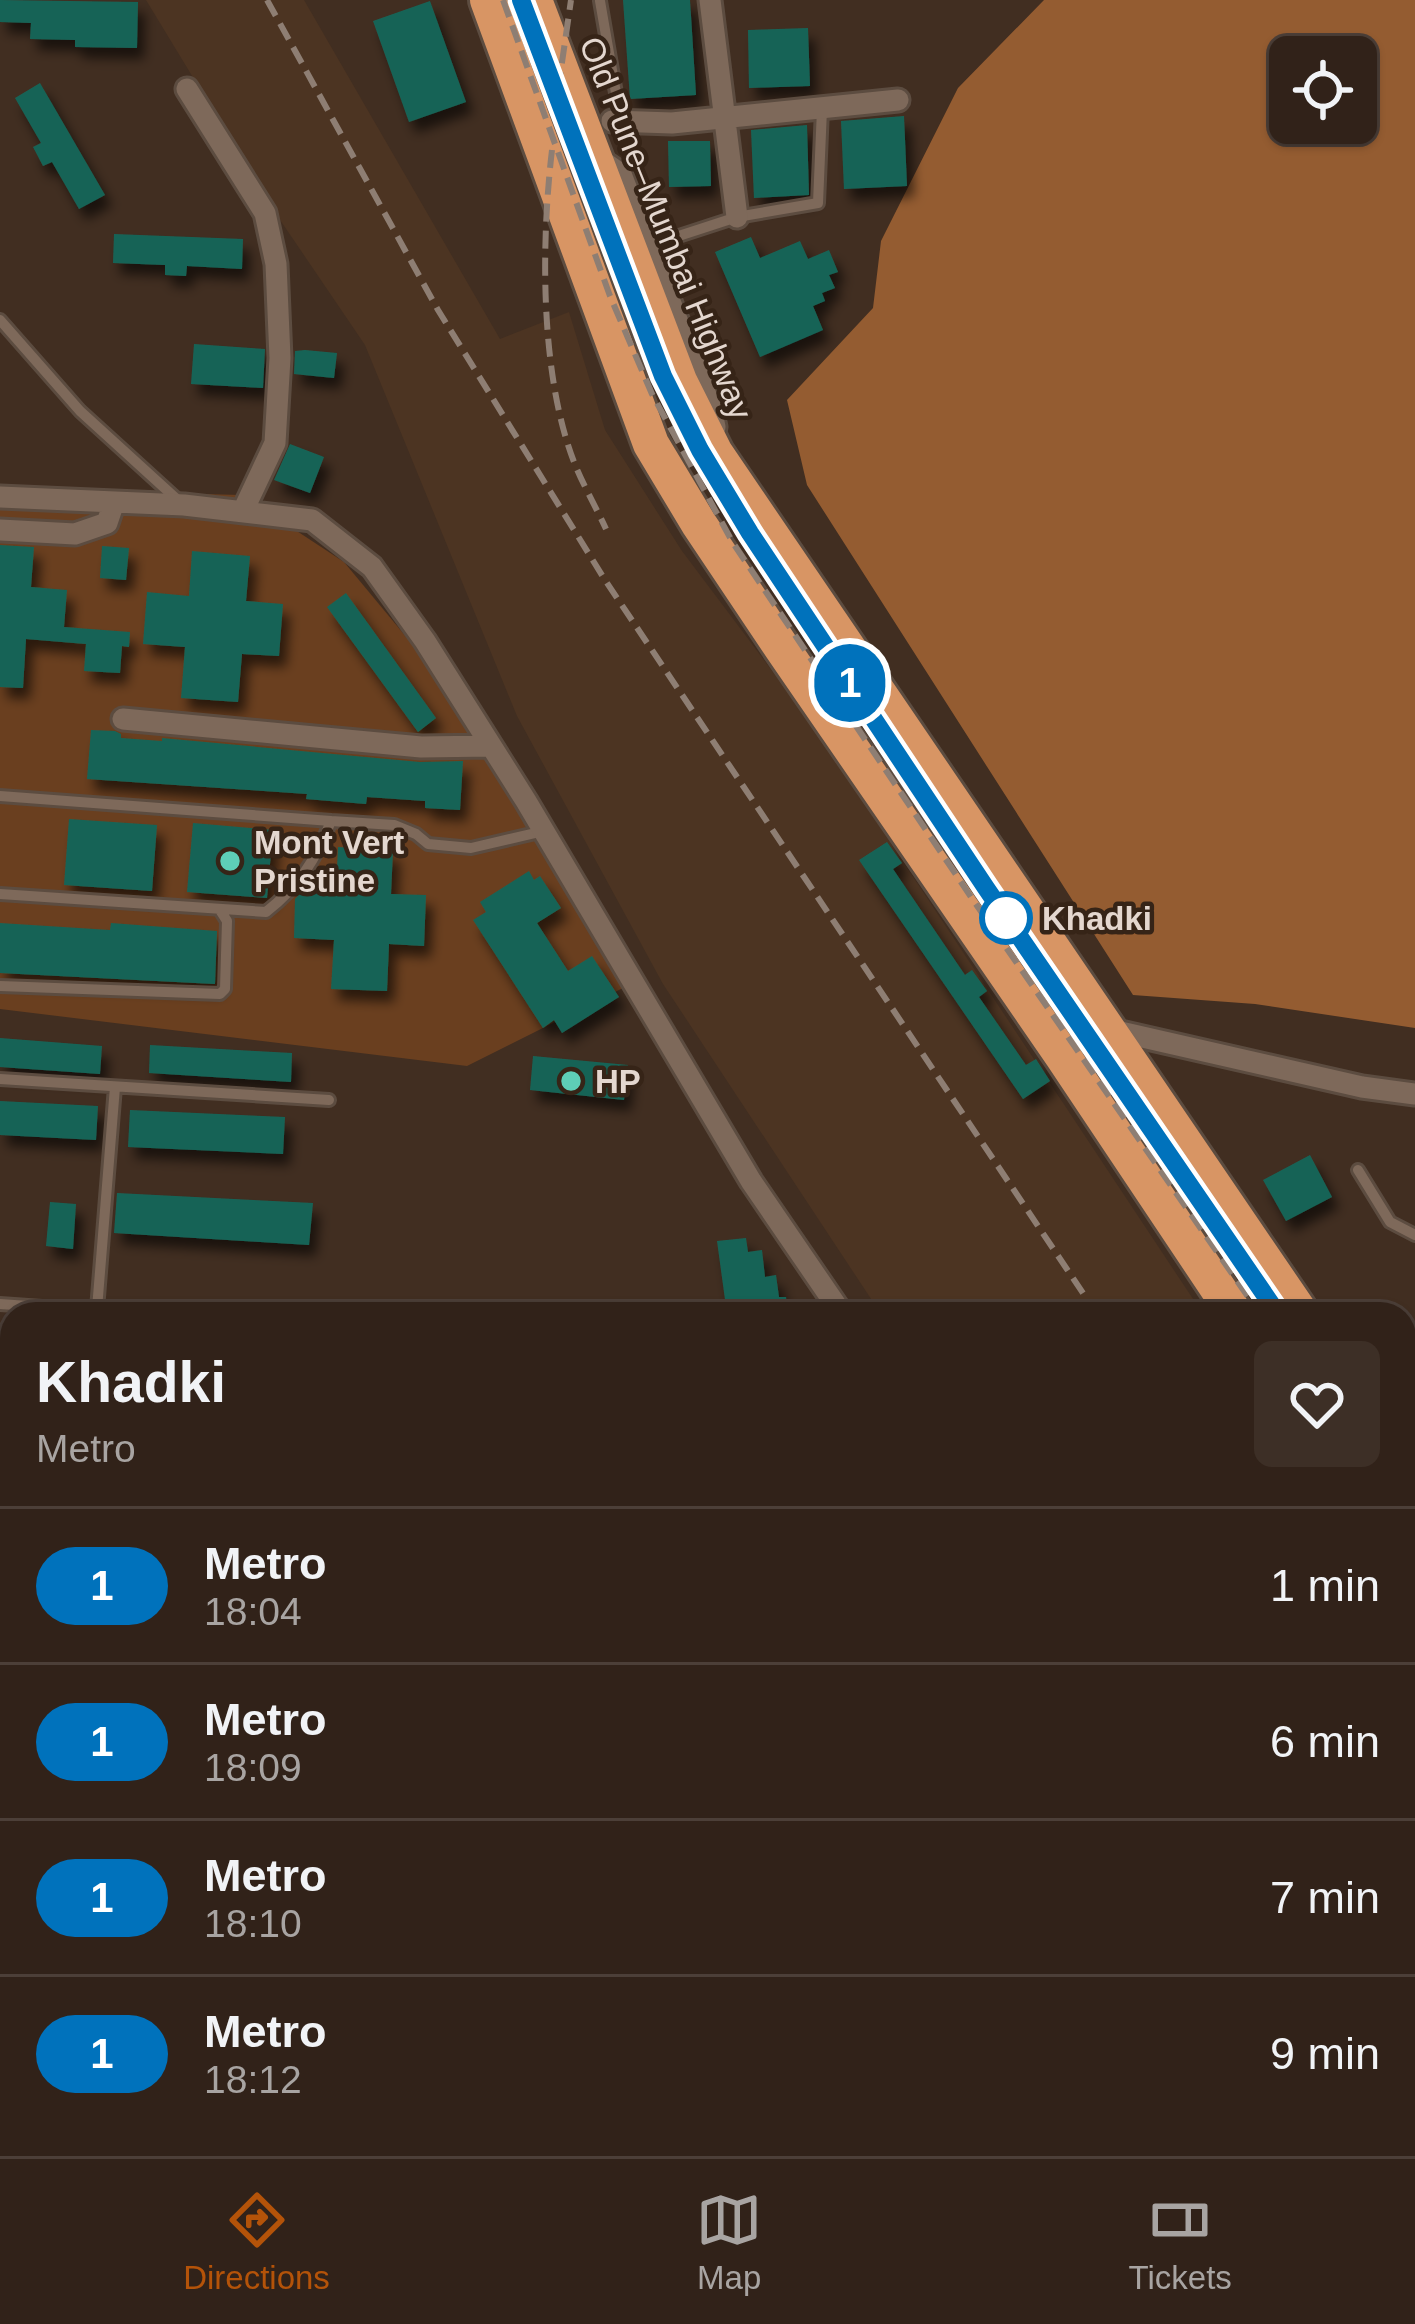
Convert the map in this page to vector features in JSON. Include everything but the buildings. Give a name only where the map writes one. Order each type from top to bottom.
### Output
[{"type":"highway","points":[[488,0],[651,444],[782,648],[1063,1055],[1226,1302]]},
{"type":"highway","name":"Old Pune–Mumbai Highway","points":[[534,0],[592,154],[639,249],[679,381],[715,453],[1293,1302]]},
{"type":"highway","points":[[518,83],[561,69]]},
{"type":"street","points":[[710,0],[737,217]]},
{"type":"street","points":[[187,89],[265,213],[276,264],[280,358],[275,443],[243,512]]},
{"type":"street","points":[[617,121],[672,123],[898,100]]},
{"type":"street","points":[[0,497],[184,505],[312,520],[372,567],[491,746],[751,1180],[834,1302]]},
{"type":"street","points":[[0,530],[86,531],[107,523],[114,502]]},
{"type":"street","points":[[123,719],[421,747],[491,746]]},
{"type":"street","points":[[1063,1055],[1103,1028],[1362,1087],[1415,1094]]},
{"type":"lane","points":[[600,1],[617,121]]},
{"type":"lane","points":[[639,249],[737,217],[818,203],[822,107]]},
{"type":"lane","points":[[0,320],[80,411],[184,505]]},
{"type":"lane","points":[[0,796],[394,824],[428,844],[471,848],[544,831]]},
{"type":"lane","points":[[0,894],[266,912],[286,897],[317,858],[331,821]]},
{"type":"lane","points":[[0,986],[220,994],[225,989],[227,920],[220,910]]},
{"type":"lane","points":[[0,1079],[329,1100]]},
{"type":"lane","points":[[99,1302],[115,1087]]},
{"type":"lane","points":[[1358,1170],[1390,1222],[1415,1235]]},
{"type":"shaded area","points":[[146,0],[304,0],[500,339],[569,312],[605,430],[682,551],[809,720],[1195,1302],[873,1302],[663,984],[517,716],[365,345],[274,211]]},
{"type":"shaded area","points":[[1044,0],[1415,0],[1415,1028],[1255,1004],[1133,995],[807,485],[787,400],[873,308],[881,241],[958,88]]},
{"type":"shaded area","points":[[0,489],[242,495],[344,562],[481,727],[623,988],[467,1066],[0,1009]]},
{"type":"railway","points":[[267,0],[438,310],[605,580],[1089,1302]]},
{"type":"railway","points":[[503,0],[610,296],[652,394],[733,543],[1252,1302]]},
{"type":"railway","points":[[558,90],[571,0]]},
{"type":"railway","points":[[540,51],[613,252],[675,400],[745,526],[897,753]]},
{"type":"railway","points":[[552,150],[545,266],[549,349],[574,462],[606,529]]},
{"type":"metro line","name":"1","points":[[521,0],[663,376],[700,450],[986,888],[1270,1302]]},
{"type":"place","name":"Mont Vert Pristine","points":[[230,861]]},
{"type":"place","name":"Khadki","points":[[1006,918]]},
{"type":"place","name":"HP","points":[[571,1081]]}]
